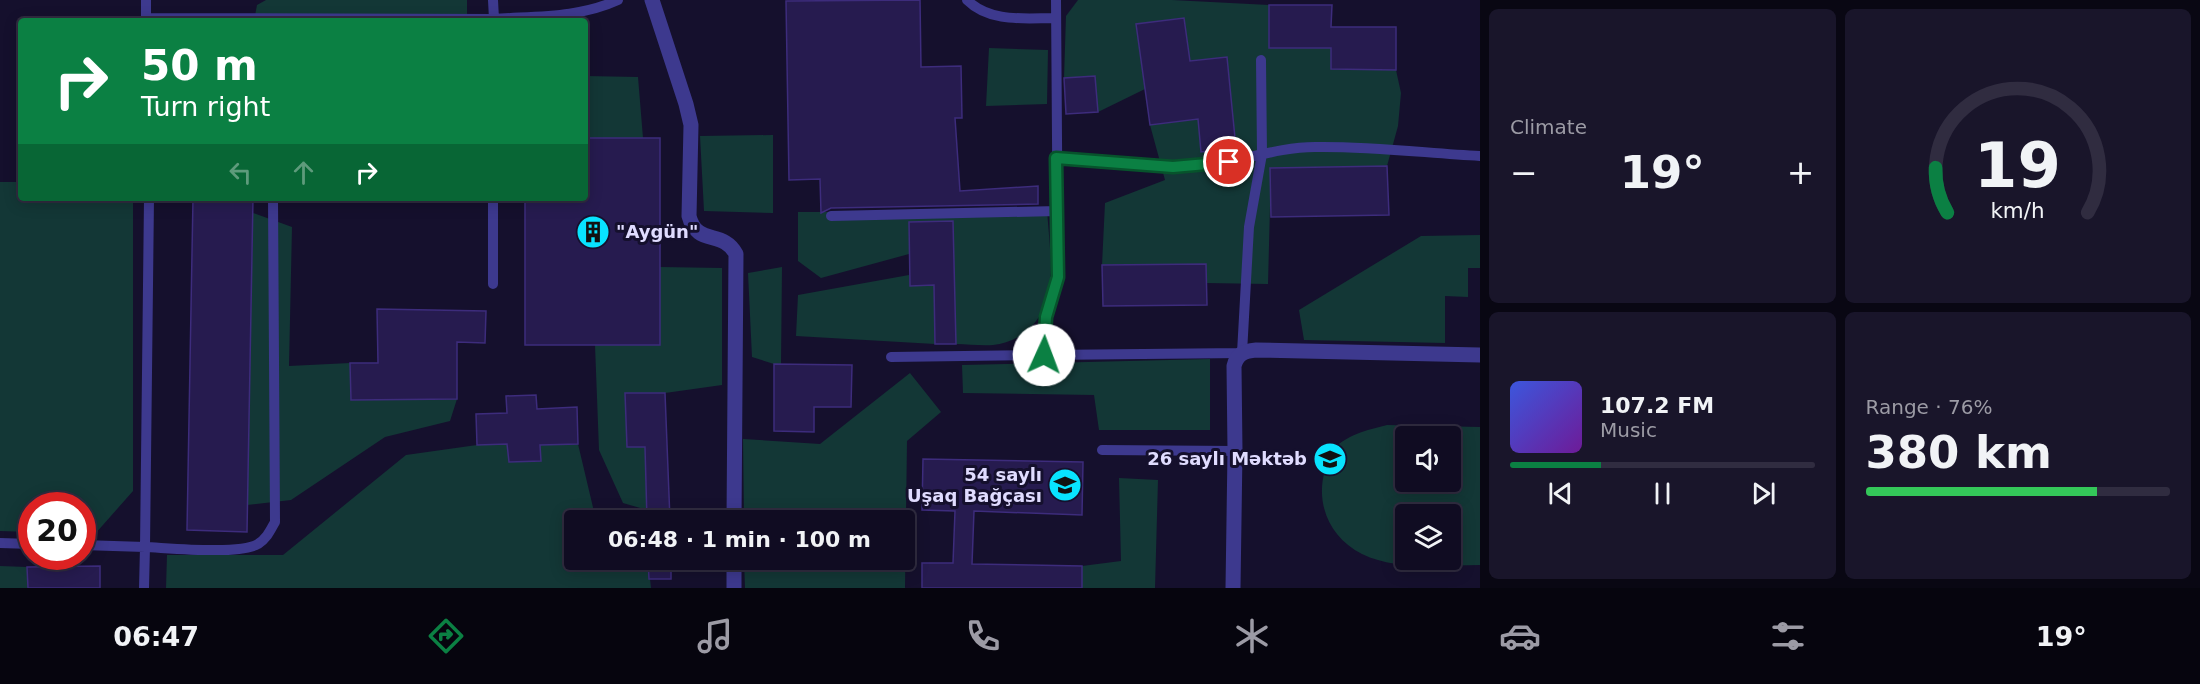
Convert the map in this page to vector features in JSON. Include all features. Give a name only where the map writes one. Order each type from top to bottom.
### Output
[{"type":"street","points":[[652,0],[691,125],[689,216],[692,227],[700,235],[724,240],[732,246],[736,254],[734,510]]},
{"type":"street","points":[[1233,588],[1234,366],[1236,358],[1242,353],[1256,350],[1480,355]]},
{"type":"street","points":[[734,570],[734,588]]},
{"type":"lane","points":[[146,0],[146,18]]},
{"type":"lane","points":[[494,0],[494,18]]},
{"type":"lane","points":[[519,18],[580,13],[618,0]]},
{"type":"lane","points":[[967,0],[975,8],[997,17],[1055,18]]},
{"type":"lane","points":[[1044,355],[1046,317],[1058,277],[1056,0]]},
{"type":"lane","points":[[891,357],[1242,353],[1249,227],[1262,154],[1261,60]]},
{"type":"lane","points":[[1056,158],[1173,167],[1229,162],[1284,149],[1315,147],[1480,156]]},
{"type":"lane","points":[[144,588],[149,201]]},
{"type":"lane","points":[[96,545],[236,550],[255,546],[267,537],[275,522],[273,201]]},
{"type":"lane","points":[[493,201],[493,284]]},
{"type":"lane","points":[[831,216],[1057,211]]},
{"type":"lane","points":[[1102,450],[1235,451]]},
{"type":"lane","points":[[0,543],[18,544]]},
{"type":"green space","points":[[266,0],[467,0],[467,18],[255,18],[257,5]]},
{"type":"green space","points":[[1078,0],[1172,0],[1269,5],[1269,48],[1331,48],[1331,69],[1396,70],[1401,93],[1398,126],[1387,166],[1271,168],[1268,284],[1206,283],[1206,264],[1102,265],[1105,203],[1165,180],[1150,125],[1198,119],[1201,152],[1236,148],[1227,58],[1190,61],[1184,18],[1136,24],[1145,89],[1098,112],[1095,76],[1064,78],[1066,16]]},
{"type":"green space","points":[[989,48],[1048,50],[1047,104],[986,106]]},
{"type":"green space","points":[[588,76],[638,77],[643,138],[588,138]]},
{"type":"green space","points":[[773,135],[773,213],[704,211],[700,136]]},
{"type":"green space","points":[[0,182],[18,182],[18,201],[133,201],[133,491],[96,533],[96,492],[18,492],[18,532],[0,531]]},
{"type":"green space","points":[[1047,208],[1051,259],[1048,293],[1043,308],[1035,322],[1023,334],[1001,344],[956,344],[953,237],[909,238],[909,254],[821,278],[798,261],[798,212],[926,212]]},
{"type":"green space","points":[[253,213],[292,227],[289,366],[350,363],[351,400],[457,399],[450,421],[385,437],[291,500],[247,505]]},
{"type":"green space","points":[[1480,235],[1480,268],[1468,268],[1468,297],[1445,296],[1445,343],[1304,340],[1299,310],[1421,236]]},
{"type":"green space","points":[[660,267],[722,268],[722,385],[665,393],[625,394],[627,447],[667,447],[668,461],[646,461],[647,510],[623,503],[599,450],[595,345],[659,345]]},
{"type":"green space","points":[[782,267],[781,364],[774,364],[752,357],[748,273]]},
{"type":"green space","points":[[909,275],[910,285],[934,285],[935,344],[796,336],[798,295]]},
{"type":"green space","points":[[1210,359],[1210,430],[1099,430],[1094,395],[963,393],[962,365]]},
{"type":"green space","points":[[910,373],[941,412],[907,441],[906,510],[744,510],[743,439],[820,444]]},
{"type":"green space","points":[[1387,425],[1434,426],[1395,426],[1395,492],[1461,492],[1461,427],[1480,427],[1480,565],[1461,565],[1461,504],[1395,504],[1395,564],[1362,554],[1341,539],[1328,519],[1322,495],[1322,483],[1331,452],[1343,441],[1364,431]]},
{"type":"green space","points":[[507,444],[509,462],[541,461],[540,445],[578,444],[594,510],[564,510],[564,570],[649,570],[651,588],[166,588],[167,555],[283,555],[406,455],[477,445]]},
{"type":"green space","points":[[1119,478],[1158,480],[1155,588],[1082,588],[1082,566],[1121,561]]},
{"type":"green space","points":[[0,566],[18,567],[18,570],[27,570],[28,588],[0,588]]},
{"type":"green space","points":[[744,570],[905,570],[905,588],[745,588]]},
{"type":"building","points":[[920,0],[921,67],[961,66],[962,118],[955,118],[960,191],[1038,186],[1038,204],[831,208],[821,213],[820,179],[789,180],[786,1]]},
{"type":"building","points":[[1269,5],[1332,5],[1331,27],[1396,27],[1396,70],[1331,69],[1331,48],[1269,48]]},
{"type":"building","points":[[1184,18],[1190,61],[1227,57],[1236,148],[1201,152],[1198,119],[1150,125],[1136,24]]},
{"type":"building","points":[[1095,76],[1098,112],[1066,114],[1064,78]]},
{"type":"building","name":"\"Aygün\"","points":[[588,138],[660,138],[660,345],[525,345],[525,201],[588,201]]},
{"type":"building","points":[[1387,166],[1389,215],[1271,217],[1270,168]]},
{"type":"building","points":[[193,201],[253,201],[247,532],[187,530]]},
{"type":"building","points":[[953,221],[956,344],[935,344],[934,285],[910,286],[909,222]]},
{"type":"building","points":[[1206,264],[1207,305],[1103,306],[1102,265]]},
{"type":"building","points":[[377,309],[486,311],[485,343],[457,342],[457,399],[351,400],[350,363],[378,363]]},
{"type":"building","points":[[774,364],[852,365],[851,407],[814,407],[814,432],[774,431]]},
{"type":"building","points":[[625,393],[665,393],[670,510],[647,510],[645,447],[627,447]]},
{"type":"building","points":[[536,395],[537,409],[577,407],[578,444],[540,445],[541,461],[509,462],[507,444],[477,445],[476,414],[507,413],[506,396]]},
{"type":"building","points":[[923,459],[1083,462],[1082,515],[974,511],[972,564],[1082,566],[1082,588],[922,588],[922,563],[953,563],[955,511],[922,510]]},
{"type":"building","points":[[96,566],[100,566],[100,588],[28,588],[27,570],[96,570]]},
{"type":"building","points":[[649,570],[671,570],[671,579],[649,579]]},
{"type":"place","name":"\"Aygün\"","points":[[593,232]]},
{"type":"place","name":"26 saylı Məktəb","points":[[1330,459]]},
{"type":"place","name":"54 saylı Uşaq Bağçası","points":[[1065,485]]},
{"type":"route","points":[[1044,355],[1046,317],[1058,277],[1056,158],[1173,167],[1229,162]]}]
